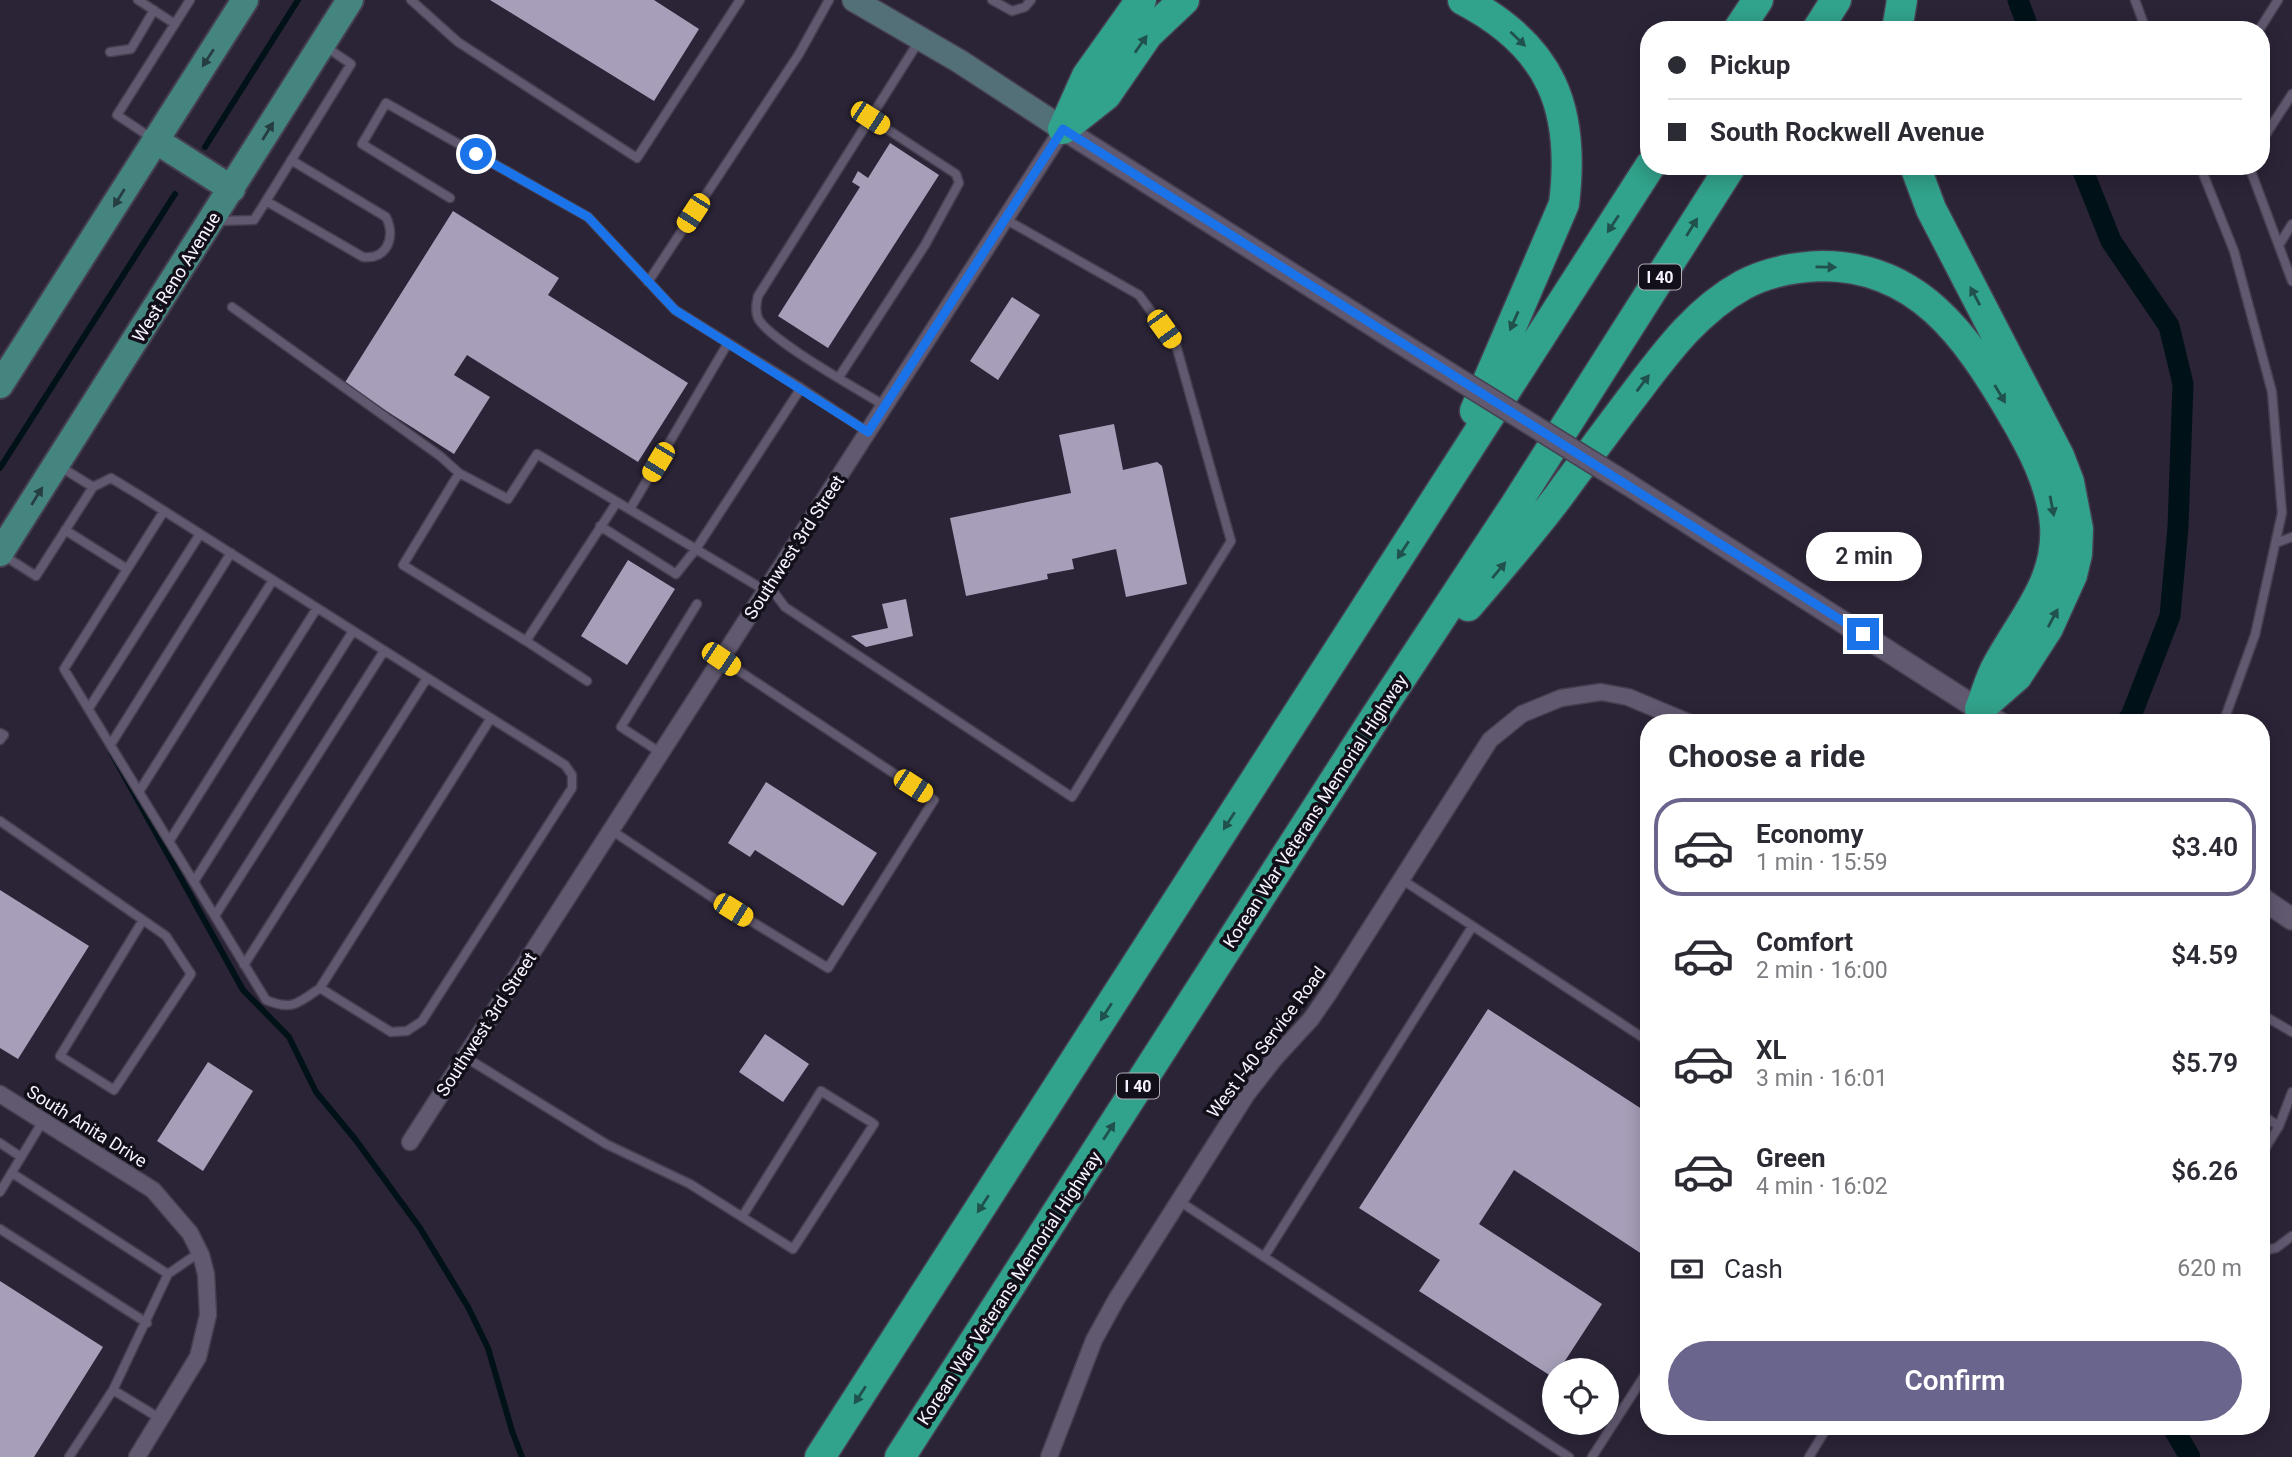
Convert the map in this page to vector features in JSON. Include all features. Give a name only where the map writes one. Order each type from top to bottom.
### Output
[{"type":"highway","points":[[1063,129],[1087,76],[1141,0]]},
{"type":"highway","points":[[1063,129],[1106,94],[1148,34],[1184,0]]},
{"type":"highway","points":[[1440,492],[1564,204],[1568,170],[1567,135],[1557,95],[1543,69],[1525,45],[1503,25],[1463,0]]},
{"type":"highway","points":[[1744,21],[1758,0]]},
{"type":"highway","points":[[1823,21],[1836,0]]},
{"type":"highway","points":[[1898,21],[1902,0]]},
{"type":"highway","points":[[820,1457],[1644,175]]},
{"type":"highway","name":"Korean War Veterans Memorial Highway","points":[[900,1457],[1376,716],[1516,504],[1725,175]]},
{"type":"highway","points":[[1918,175],[1936,220],[2059,456],[2069,482],[2076,517],[2077,554],[2063,597],[2017,676],[1987,714]]},
{"type":"highway","points":[[1376,716],[1546,513],[1681,335],[1714,304],[1744,285],[1764,275],[1807,266],[1847,268],[1893,281],[1939,311],[1984,367],[2029,442],[2040,468],[2049,491],[2055,526],[2049,575],[2031,614],[1998,664],[1985,714]]},
{"type":"main road","points":[[0,386],[245,0]]},
{"type":"main road","name":"West Reno Avenue","points":[[0,554],[350,0]]},
{"type":"main road","points":[[854,0],[881,6],[920,38],[1063,129]]},
{"type":"main road","points":[[155,140],[232,189]]},
{"type":"street","name":"Southwest 3rd Street","points":[[410,1142],[1063,129]]},
{"type":"street","points":[[1063,129],[1629,485],[1978,714]]},
{"type":"street","name":"West I-40 Service Road","points":[[1049,1457],[1094,1340],[1179,1201],[1247,1094],[1311,1019],[1490,740],[1522,714],[1561,698],[1601,692],[1628,697],[1669,714]]},
{"type":"street","points":[[2270,904],[2292,919]]},
{"type":"street","name":"South Anita Drive","points":[[0,1094],[153,1190],[190,1233],[200,1252]]},
{"type":"street","points":[[137,1457],[198,1357],[208,1296],[200,1252]]},
{"type":"lane","points":[[138,0],[175,24]]},
{"type":"lane","points":[[155,140],[117,115],[190,0]]},
{"type":"lane","points":[[411,0],[458,42],[637,158],[740,0]]},
{"type":"lane","points":[[648,282],[799,54],[829,0]]},
{"type":"lane","points":[[992,0],[1013,11],[1025,7],[1031,0]]},
{"type":"lane","points":[[2135,0],[2143,21]]},
{"type":"lane","points":[[2265,21],[2278,0]]},
{"type":"lane","points":[[110,52],[131,49],[154,10]]},
{"type":"lane","points":[[885,406],[773,335],[758,318],[756,306],[758,296],[920,38]]},
{"type":"lane","points":[[211,221],[254,220],[292,160],[351,64],[322,45]]},
{"type":"lane","points":[[2270,128],[2292,94]]},
{"type":"lane","points":[[450,198],[362,144],[386,103],[588,217],[675,310],[868,432]]},
{"type":"lane","points":[[839,377],[925,245],[960,183],[956,174],[870,118]]},
{"type":"lane","points":[[266,201],[363,257],[371,258],[382,254],[391,236],[386,218],[292,160]]},
{"type":"lane","points":[[2204,175],[2234,251],[2272,392],[2282,513],[2255,635],[2226,714]]},
{"type":"lane","points":[[2252,175],[2292,281]]},
{"type":"lane","points":[[232,307],[440,456],[459,473],[508,499],[537,454],[767,588],[785,607],[1072,797],[1231,541],[1176,345],[1139,295],[1005,219]]},
{"type":"lane","points":[[2279,245],[2292,225]]},
{"type":"lane","points":[[630,509],[728,343]]},
{"type":"lane","points":[[600,526],[676,574],[696,549],[801,388]]},
{"type":"lane","points":[[57,464],[93,487]]},
{"type":"lane","points":[[459,473],[403,565],[587,681]]},
{"type":"lane","points":[[0,554],[36,576],[93,487],[111,478],[565,765],[572,775],[572,788],[422,1021],[407,1031],[391,1032],[320,988]]},
{"type":"lane","points":[[526,641],[617,502]]},
{"type":"lane","points":[[164,511],[64,669],[216,914],[266,1000],[282,1007],[298,1003],[320,988],[491,718]]},
{"type":"lane","points":[[65,530],[127,569]]},
{"type":"lane","points":[[89,708],[201,534]]},
{"type":"lane","points":[[2276,543],[2292,537]]},
{"type":"lane","points":[[111,744],[231,553]]},
{"type":"lane","points":[[139,790],[273,580]]},
{"type":"lane","points":[[661,753],[621,727],[698,604]]},
{"type":"lane","points":[[170,839],[317,608]]},
{"type":"lane","points":[[195,880],[353,631]]},
{"type":"lane","points":[[216,914],[384,651]]},
{"type":"lane","points":[[611,830],[710,896],[828,968],[934,800],[721,659]]},
{"type":"lane","points":[[244,965],[427,678]]},
{"type":"lane","points":[[0,733],[4,735],[0,740]]},
{"type":"lane","points":[[0,821],[143,920],[166,936],[191,974],[114,1090],[60,1056],[143,920]]},
{"type":"lane","points":[[1401,879],[1640,1036]]},
{"type":"lane","points":[[1264,1257],[1472,927]]},
{"type":"lane","points":[[2270,1019],[2292,1032]]},
{"type":"lane","points":[[466,1056],[606,1144],[690,1184],[742,1217],[793,1249],[874,1124],[821,1091],[742,1217]]},
{"type":"lane","points":[[2270,1140],[2279,1126],[2292,1092]]},
{"type":"lane","points":[[2270,1120],[2279,1126]]},
{"type":"lane","points":[[0,1192],[43,1121]]},
{"type":"lane","points":[[0,1143],[21,1157]]},
{"type":"lane","points":[[12,1173],[168,1273]]},
{"type":"lane","points":[[1179,1201],[1569,1457]]},
{"type":"lane","points":[[0,1229],[147,1323]]},
{"type":"lane","points":[[2276,1248],[2292,1236]]},
{"type":"lane","points":[[2270,1249],[2292,1246]]},
{"type":"lane","points":[[69,1457],[113,1390],[147,1323],[168,1273],[200,1252]]},
{"type":"lane","points":[[1592,1457],[1640,1382]]},
{"type":"lane","points":[[113,1390],[161,1419]]},
{"type":"lane","points":[[1809,1457],[1822,1435]]},
{"type":"building","points":[[490,0],[654,0],[699,29],[654,101]]},
{"type":"building","points":[[890,143],[939,175],[828,348],[778,316],[860,187],[852,182],[858,171],[868,178]]},
{"type":"building","points":[[453,211],[559,278],[548,295],[688,383],[638,462],[467,355],[454,375],[490,397],[454,454],[344,384]]},
{"type":"building","points":[[1012,297],[1040,315],[998,380],[970,361]]},
{"type":"building","points":[[1114,424],[1123,470],[1157,462],[1162,466],[1187,584],[1126,597],[1116,549],[1072,559],[1074,569],[1047,574],[1048,579],[966,596],[950,518],[1071,493],[1059,435]]},
{"type":"building","points":[[628,560],[675,589],[627,665],[581,636]]},
{"type":"building","points":[[906,599],[913,636],[866,647],[851,636],[888,628],[882,604]]},
{"type":"building","points":[[766,782],[877,853],[843,906],[755,850],[750,857],[728,843]]},
{"type":"building","points":[[0,890],[89,946],[18,1059],[0,1048]]},
{"type":"building","points":[[1488,1009],[1640,1108],[1640,1253],[1514,1170],[1479,1224],[1602,1304],[1567,1358],[1542,1358],[1542,1370],[1419,1291],[1440,1260],[1359,1208]]},
{"type":"building","points":[[765,1034],[809,1064],[783,1102],[739,1072]]},
{"type":"building","points":[[208,1062],[253,1091],[203,1171],[157,1141]]},
{"type":"building","points":[[0,1281],[103,1347],[34,1457],[0,1457]]},
{"type":"waterway","points":[[205,147],[298,0]]},
{"type":"waterway","points":[[2018,0],[2026,21]]},
{"type":"waterway","points":[[2085,175],[2111,241],[2169,326],[2183,384],[2178,527],[2170,616],[2132,714]]},
{"type":"waterway","points":[[0,468],[175,194]]},
{"type":"waterway","points":[[111,752],[243,990],[289,1037],[316,1092],[355,1139],[420,1228],[468,1307],[488,1348],[522,1457]]},
{"type":"waterway","points":[[2177,1435],[2190,1457]]},
{"type":"route","points":[[476,154],[588,217],[675,310],[868,432],[1063,129],[1863,634]]}]
